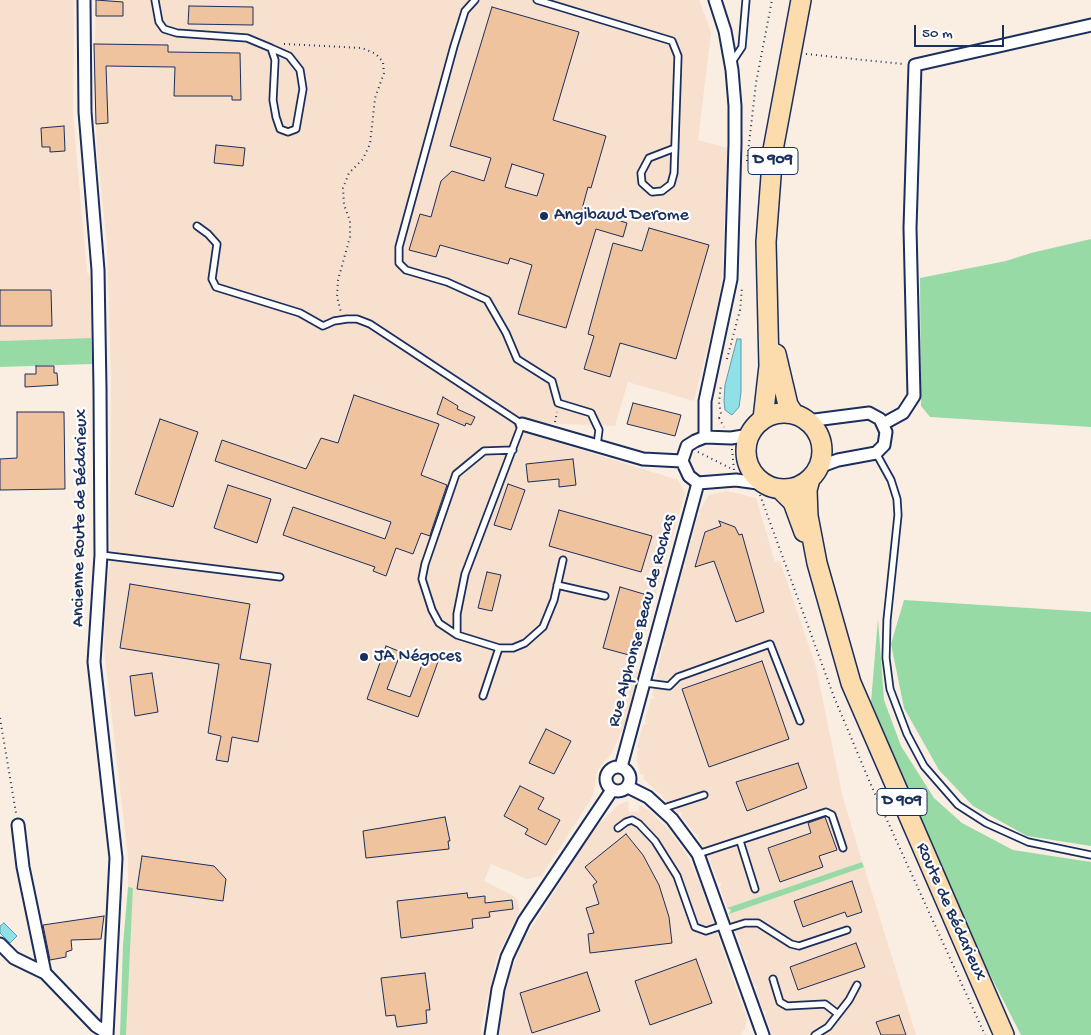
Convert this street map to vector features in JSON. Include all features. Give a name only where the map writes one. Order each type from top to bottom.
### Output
[{"type":"main road","name":"D 909","points":[[763,419],[769,366],[766,242],[773,150],[801,0]]},
{"type":"main road","name":"D 909","points":[[768,323],[788,405],[801,417]]},
{"type":"main road","points":[[773,415],[801,417],[815,428],[821,442],[822,457],[814,473],[801,485],[766,488],[756,477],[748,462],[746,446],[750,435],[763,419],[773,415]]},
{"type":"main road","name":"Route de Bédarieux","points":[[814,473],[807,490],[808,516],[817,563],[851,683],[1004,1035]]},
{"type":"main road","name":"Route de Bédarieux","points":[[766,488],[793,502],[817,563]]},
{"type":"street","name":"Ancienne Route de Bédarieux","points":[[84,0],[84,112],[98,270],[101,555],[94,662],[116,858],[107,1034]]},
{"type":"street","points":[[705,438],[705,400],[731,279],[735,106],[725,31],[715,0]]},
{"type":"street","points":[[883,424],[903,413],[914,396],[910,228],[915,65],[1091,25]]},
{"type":"street","points":[[801,417],[832,419],[862,413],[875,416],[883,424],[886,439],[884,445],[876,453],[838,460],[814,473]]},
{"type":"street","points":[[522,424],[643,459],[682,461]]},
{"type":"street","points":[[750,435],[731,438],[705,438],[687,446],[682,461],[689,476],[698,483],[743,480],[766,488]]},
{"type":"street","name":"Rue Alphonse Beau de Rochas","points":[[621,767],[646,683],[663,607],[698,483]]},
{"type":"street","points":[[621,767],[630,778],[628,787],[620,791],[612,790],[606,783],[607,774],[613,768],[621,767]]},
{"type":"street","points":[[628,787],[648,797],[672,819],[698,854],[763,1035]]},
{"type":"street","points":[[491,1035],[498,989],[507,957],[524,921],[612,790]]},
{"type":"street","points":[[18,825],[23,867],[45,973]]},
{"type":"street","points":[[0,944],[14,958],[45,973],[96,1026],[107,1034]]},
{"type":"lane","points":[[154,0],[159,22],[164,29],[177,33],[247,38],[271,48],[289,56],[300,70],[303,90],[296,129],[288,132],[280,130],[276,117],[273,100],[275,60],[271,48]]},
{"type":"lane","points":[[475,0],[465,11],[454,46],[399,247],[399,263],[406,270],[447,282],[487,300],[506,332],[517,359],[552,381],[558,402],[591,413],[600,430],[597,445]]},
{"type":"lane","points":[[537,0],[672,41],[678,56],[675,148],[672,184],[662,191],[652,192],[642,182],[641,173],[645,165],[649,158],[675,148]]},
{"type":"lane","points":[[730,64],[742,47],[746,0]]},
{"type":"lane","points":[[197,226],[217,244],[212,279],[216,287],[300,313],[323,326],[343,319],[357,319],[370,324],[522,424],[480,529],[465,574],[457,614],[457,634]]},
{"type":"lane","points":[[513,450],[484,451],[456,474],[425,564],[422,579],[432,610],[439,624],[457,634],[498,648],[513,648],[536,635],[543,627],[554,600],[563,560]]},
{"type":"lane","points":[[876,453],[891,480],[897,499],[898,515],[886,658],[890,689],[907,734],[924,766],[958,805],[986,823],[1028,842],[1091,854]]},
{"type":"lane","points":[[101,555],[280,577]]},
{"type":"lane","points":[[557,585],[606,596]]},
{"type":"lane","points":[[646,683],[668,686],[678,677],[770,644],[800,721]]},
{"type":"lane","points":[[483,696],[498,648]]},
{"type":"lane","points":[[661,809],[704,795]]},
{"type":"lane","points":[[698,854],[826,812],[832,815],[843,848]]},
{"type":"lane","points":[[618,828],[632,820],[639,824],[655,841],[677,876],[695,927],[706,931],[745,923],[758,923],[791,944],[799,946],[847,930]]},
{"type":"lane","points":[[740,841],[755,889]]},
{"type":"lane","points":[[773,978],[780,1002],[787,1006],[825,1004],[838,1014]]},
{"type":"lane","points":[[815,1035],[828,1027],[857,985]]},
{"type":"path","points":[[271,48],[284,44],[362,48],[376,54],[383,62],[384,73],[376,98],[370,144],[363,159],[349,173],[343,188],[344,206],[350,221],[350,237],[338,280],[337,297],[343,319]]},
{"type":"path","points":[[791,53],[915,65]]},
{"type":"path","points":[[553,432],[558,402]]},
{"type":"path","points":[[687,446],[734,470]]},
{"type":"path","points":[[766,488],[760,493],[834,697],[871,784],[985,1035]]},
{"type":"path","points":[[0,718],[18,825]]},
{"type":"shaded area","points":[[0,0],[74,0],[73,115],[87,272],[90,278],[91,338],[0,341]]},
{"type":"shaded area","points":[[96,0],[699,0],[711,32],[698,140],[727,148],[722,277],[716,313],[694,401],[628,382],[615,426],[542,423],[540,437],[678,480],[685,493],[634,670],[639,672],[626,722],[611,754],[597,771],[593,796],[541,876],[527,879],[491,864],[484,881],[518,900],[519,912],[497,956],[481,1027],[481,1035],[126,1035],[133,888],[128,887],[128,858],[104,648],[105,596],[110,564],[111,376],[107,244],[97,150],[94,81]]},
{"type":"shaded area","points":[[727,491],[756,498],[775,562],[780,561],[816,667],[842,794],[862,862],[727,908],[720,887],[722,883],[719,883],[710,862],[712,858],[709,858],[698,838],[699,835],[695,834],[681,816],[682,812],[678,813],[662,797],[663,794],[659,794],[643,778],[644,775],[640,774],[637,751],[640,750],[637,747],[643,725],[647,724],[645,721],[651,699],[655,698],[652,695],[657,673],[660,672],[658,668],[663,646],[666,645],[663,642],[668,620],[671,619],[669,615],[676,594],[679,593],[677,589],[683,567],[686,567],[684,563],[691,541],[694,540],[692,537],[698,515],[701,515],[699,511],[709,495]]},
{"type":"shaded area","points":[[628,801],[629,812],[639,811],[639,805],[647,809],[669,830],[687,855],[699,881],[747,1019],[745,1029],[740,1035],[499,1035],[502,1006],[511,971],[523,941],[595,828],[618,805]]},
{"type":"shaded area","points":[[864,867],[916,1035],[772,1035],[765,1015],[767,1012],[763,1011],[756,989],[758,987],[754,985],[747,964],[749,960],[745,960],[738,938],[740,936],[736,934],[729,914]]},
{"type":"green space","points":[[1091,239],[1091,427],[930,417],[921,406],[920,278],[1006,261]]},
{"type":"green space","points":[[91,338],[92,364],[0,367],[0,341]]},
{"type":"green space","points":[[904,600],[1091,612],[1091,846],[1027,836],[973,806],[939,770],[904,708],[891,644]]},
{"type":"green space","points":[[878,619],[884,700],[901,746],[934,798],[962,823],[1013,850],[1091,862],[1091,1035],[1021,1035],[981,957],[871,702]]},
{"type":"green space","points":[[862,862],[864,867],[729,914],[731,910],[727,908]]},
{"type":"green space","points":[[128,887],[133,888],[126,1035],[120,1035],[123,945]]},
{"type":"water","points":[[737,339],[741,339],[741,392],[739,407],[732,415],[725,410],[725,385]]},
{"type":"water","points":[[4,923],[17,936],[10,943],[0,933],[0,926]]},
{"type":"building","points":[[96,0],[123,2],[123,16],[96,16]]},
{"type":"building","points":[[189,6],[253,7],[253,25],[188,24]]},
{"type":"building","points":[[492,7],[579,32],[553,120],[606,136],[591,188],[588,187],[582,209],[627,223],[623,237],[596,229],[566,328],[518,314],[532,265],[510,258],[508,264],[440,245],[436,257],[409,250],[420,214],[431,217],[441,181],[452,171],[484,181],[491,158],[450,146]],"holes":[[[512,164],[544,174],[537,196],[505,187]]]},
{"type":"building","points":[[94,44],[168,45],[168,52],[240,53],[241,100],[232,100],[232,96],[174,96],[175,67],[106,66],[108,123],[96,124]]},
{"type":"building","points":[[64,126],[65,151],[50,152],[50,147],[42,147],[41,128]]},
{"type":"building","points":[[216,145],[245,148],[243,166],[214,163]]},
{"type":"building","points":[[649,228],[709,245],[676,359],[620,343],[610,377],[584,369],[594,336],[588,334],[613,243],[642,251]]},
{"type":"building","points":[[0,290],[51,290],[52,326],[0,326]]},
{"type":"building","points":[[36,366],[54,366],[58,385],[25,387],[25,374],[36,374]]},
{"type":"building","points":[[354,395],[439,424],[421,475],[447,485],[430,536],[421,533],[413,554],[396,548],[386,576],[373,571],[375,567],[283,535],[293,507],[385,539],[391,522],[215,461],[222,440],[306,469],[321,438],[338,443]]},
{"type":"building","points":[[443,397],[458,406],[457,409],[475,417],[471,425],[466,423],[465,426],[437,414]]},
{"type":"building","points":[[633,403],[681,415],[675,436],[627,424]]},
{"type":"building","points":[[17,412],[64,412],[65,489],[0,490],[0,459],[17,458]]},
{"type":"building","points":[[160,419],[198,432],[173,507],[135,494]]},
{"type":"building","points":[[573,459],[576,485],[559,487],[559,479],[528,482],[526,464]]},
{"type":"building","points":[[508,484],[525,490],[511,530],[494,525]]},
{"type":"building","points":[[228,485],[271,499],[257,543],[214,528]]},
{"type":"building","points":[[559,510],[652,536],[641,572],[549,546]]},
{"type":"building","points":[[719,521],[735,527],[739,535],[742,534],[764,612],[736,622],[714,561],[695,567],[705,532],[721,526]]},
{"type":"building","points":[[487,572],[501,575],[492,611],[478,608]]},
{"type":"building","points":[[130,584],[250,604],[240,659],[271,664],[258,742],[232,737],[228,762],[216,760],[221,736],[208,733],[219,664],[120,648]]},
{"type":"building","points":[[620,587],[647,595],[629,655],[603,648]]},
{"type":"building","points":[[386,646],[401,652],[387,689],[410,697],[426,654],[439,659],[418,717],[367,699]]},
{"type":"building","points":[[762,661],[789,739],[709,767],[682,689]]},
{"type":"building","points":[[152,673],[158,712],[135,716],[130,676]]},
{"type":"building","points":[[546,729],[571,741],[554,774],[529,763]]},
{"type":"building","points":[[798,763],[807,788],[747,811],[736,782]]},
{"type":"building","points":[[520,786],[544,798],[538,809],[560,820],[546,845],[525,834],[528,829],[504,816]]},
{"type":"building","points":[[445,817],[450,841],[448,841],[449,849],[366,858],[363,831]]},
{"type":"building","points":[[825,817],[837,850],[819,856],[823,867],[780,882],[768,848],[811,833],[808,823]]},
{"type":"building","points":[[626,834],[643,855],[659,885],[669,917],[672,943],[590,953],[588,934],[594,933],[586,908],[599,904],[593,885],[597,882],[585,867]]},
{"type":"building","points":[[142,856],[214,866],[226,879],[223,901],[137,889]]},
{"type":"building","points":[[852,881],[862,912],[847,917],[845,912],[803,927],[794,901]]},
{"type":"building","points":[[467,893],[468,898],[485,896],[485,903],[512,900],[513,909],[489,912],[490,917],[472,919],[473,928],[401,938],[397,901]]},
{"type":"building","points":[[104,916],[101,939],[71,940],[72,950],[66,952],[66,957],[50,960],[43,925]]},
{"type":"building","points":[[856,943],[865,967],[798,990],[790,967]]},
{"type":"building","points":[[696,959],[712,1003],[650,1025],[635,981]]},
{"type":"building","points":[[587,972],[600,1011],[532,1033],[520,993]]},
{"type":"building","points":[[425,973],[430,1010],[426,1010],[427,1023],[397,1027],[395,1015],[386,1016],[381,978]]},
{"type":"building","points":[[899,1015],[906,1035],[881,1035],[876,1022]]},
{"type":"place","name":"Angibaud Derome","points":[[544,216]]},
{"type":"place","name":"JA Négoces","points":[[364,657]]}]
